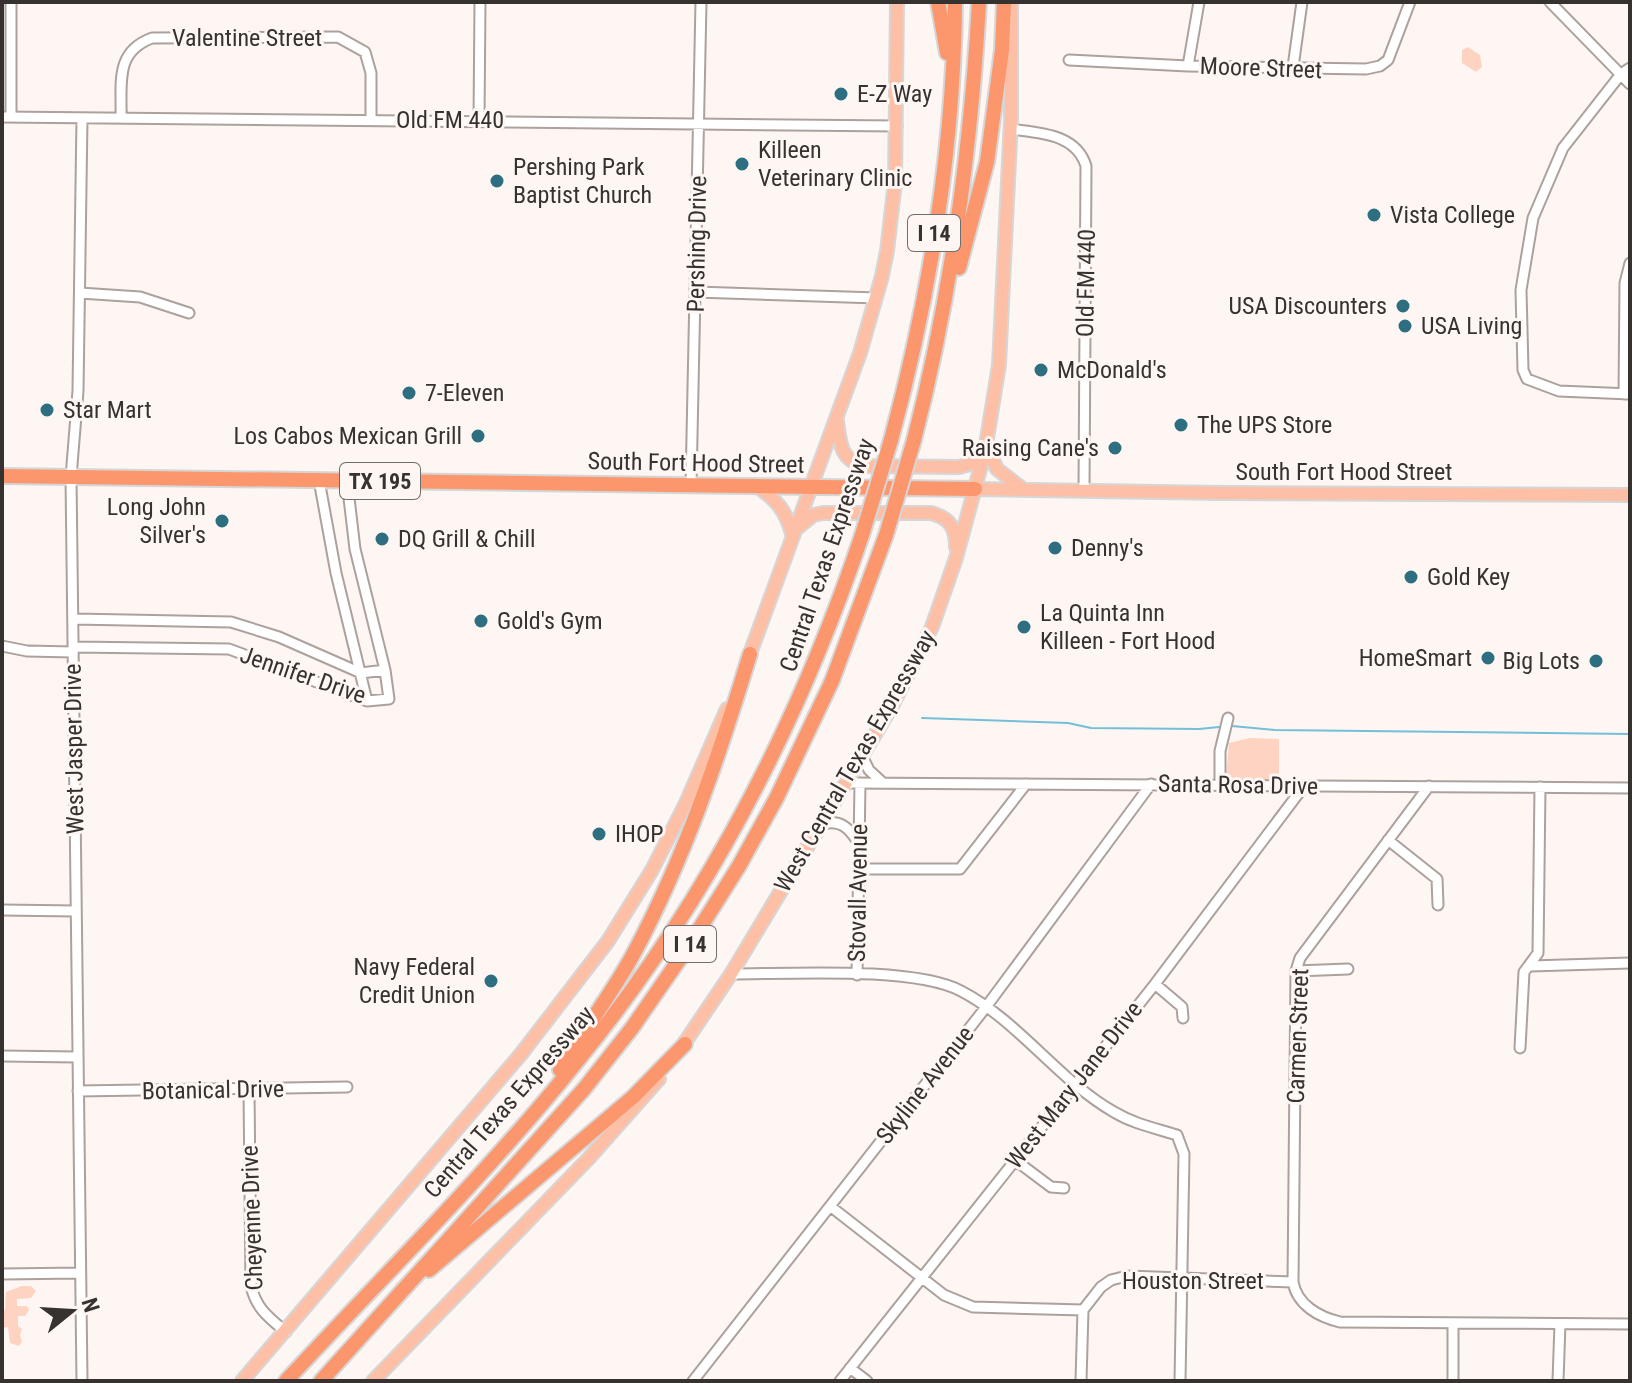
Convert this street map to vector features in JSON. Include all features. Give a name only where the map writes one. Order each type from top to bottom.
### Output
[{"type":"highway","points":[[938,2],[952,79]]},
{"type":"highway","name":"Central Texas Expressway","points":[[286,1381],[549,1096],[604,1028],[663,946],[761,780],[815,665],[862,535],[891,440],[921,313],[939,201],[952,79],[955,2]]},
{"type":"highway","name":"Central Texas Expressway","points":[[321,1381],[584,1089],[688,947],[739,866],[777,797],[832,681],[886,535],[914,440],[934,361],[968,151],[979,2]]},
{"type":"highway","points":[[934,361],[987,162],[1002,50],[1004,2]]},
{"type":"highway","name":"South Fort Hood Street","points":[[2,476],[975,489]]},
{"type":"highway","points":[[549,1096],[561,1068],[635,952],[659,902],[701,802],[750,654]]},
{"type":"highway","points":[[400,1292],[451,1254],[633,1097],[685,1044]]},
{"type":"main road","points":[[242,1381],[521,1054],[608,941],[652,870],[687,803],[750,654],[837,418],[877,298],[891,221],[897,126],[897,2]]},
{"type":"main road","name":"West Central Texas Expressway","points":[[373,1381],[619,1126],[685,1044],[823,824],[853,783],[862,756],[892,706],[932,627],[956,558],[986,446],[999,365],[1010,129],[1011,2]]},
{"type":"main road","points":[[837,418],[844,455],[853,463],[863,466],[959,467],[977,459],[986,446],[997,469],[1024,490]]},
{"type":"main road","points":[[757,486],[777,500],[786,514],[792,534]]},
{"type":"main road","name":"South Fort Hood Street","points":[[975,489],[1630,495]]},
{"type":"main road","points":[[792,534],[802,522],[823,513],[931,513],[944,516],[951,523],[956,534],[956,558]]},
{"type":"street","points":[[6,117],[11,2]]},
{"type":"street","points":[[479,120],[480,2]]},
{"type":"street","name":"Pershing Drive","points":[[691,485],[701,2]]},
{"type":"street","points":[[1188,66],[1199,2]]},
{"type":"street","points":[[1293,67],[1302,2]]},
{"type":"street","name":"Moore Street","points":[[1069,60],[1335,70],[1380,66],[1388,60],[1393,50],[1410,2]]},
{"type":"street","points":[[1550,2],[1630,84]]},
{"type":"street","name":"Valentine Street","points":[[121,118],[123,63],[136,44],[152,38],[338,37],[365,52],[371,73],[371,119]]},
{"type":"street","points":[[1630,68],[1621,74],[1563,148],[1533,218],[1521,290],[1523,370],[1527,379],[1559,391],[1627,394],[1625,283],[1630,263]]},
{"type":"street","name":"Old FM 440","points":[[6,117],[897,126]]},
{"type":"street","name":"West Jasper Drive","points":[[82,118],[78,391],[71,477],[82,1381]]},
{"type":"street","name":"Old FM 440","points":[[1010,129],[1047,134],[1064,140],[1083,156],[1086,166],[1084,491]]},
{"type":"street","points":[[696,292],[877,298]]},
{"type":"street","points":[[80,293],[140,297],[189,313]]},
{"type":"street","points":[[319,480],[336,573],[367,701]]},
{"type":"street","points":[[347,481],[355,549],[368,612],[385,670]]},
{"type":"street","name":"Jennifer Drive","points":[[2,646],[27,651],[229,649],[367,701],[389,699],[385,670],[361,673],[279,637],[231,622],[74,619]]},
{"type":"street","points":[[1220,786],[1220,751],[1228,718]]},
{"type":"street","points":[[862,756],[869,770],[883,783]]},
{"type":"street","name":"Santa Rosa Drive","points":[[853,783],[1630,788]]},
{"type":"street","name":"Stovall Avenue","points":[[731,974],[857,975],[858,842],[853,783]]},
{"type":"street","points":[[858,869],[960,869],[1026,784]]},
{"type":"street","name":"Skyline Avenue","points":[[693,1381],[986,1007],[1151,784]]},
{"type":"street","name":"West Mary Jane Drive","points":[[840,1381],[1155,984],[1304,786]]},
{"type":"street","name":"Carmen Street","points":[[1293,1282],[1296,971],[1300,958],[1429,786]]},
{"type":"street","points":[[1520,1048],[1524,972],[1538,953],[1540,787]]},
{"type":"street","points":[[823,824],[832,821],[840,823],[858,842]]},
{"type":"street","points":[[1388,840],[1437,879],[1438,905]]},
{"type":"street","points":[[2,910],[76,911]]},
{"type":"street","points":[[1530,966],[1630,963]]},
{"type":"street","points":[[1296,971],[1348,969]]},
{"type":"street","points":[[857,975],[930,980],[960,990],[986,1007],[1112,1111],[1140,1125],[1177,1135],[1184,1154],[1180,1381]]},
{"type":"street","points":[[1155,984],[1182,1007],[1183,1018]]},
{"type":"street","points":[[2,1056],[77,1057]]},
{"type":"street","name":"Botanical Drive","points":[[78,1091],[347,1087]]},
{"type":"street","name":"Cheyenne Drive","points":[[249,1090],[251,1286],[255,1303],[261,1311],[286,1332]]},
{"type":"street","points":[[1015,1160],[1051,1187],[1064,1188]]},
{"type":"street","points":[[830,1206],[944,1295],[973,1307],[1083,1310],[1081,1381]]},
{"type":"street","points":[[2,1274],[80,1273]]},
{"type":"street","name":"Houston Street","points":[[1083,1310],[1095,1293],[1111,1280],[1127,1276],[1293,1282],[1308,1307],[1326,1319],[1340,1322],[1630,1324]]},
{"type":"street","points":[[1558,1381],[1560,1324]]},
{"type":"street","points":[[1453,1325],[1453,1381]]},
{"type":"street","points":[[850,1368],[867,1381]]},
{"type":"shaded area","points":[[1468,47],[1480,55],[1482,67],[1476,72],[1462,63],[1462,50]]},
{"type":"shaded area","points":[[1250,738],[1279,739],[1279,780],[1230,781],[1226,777],[1229,743]]},
{"type":"shaded area","points":[[31,1286],[36,1291],[31,1298],[17,1299],[17,1306],[27,1306],[29,1310],[25,1316],[18,1316],[18,1326],[22,1329],[19,1346],[10,1343],[8,1327],[2,1328],[2,1311],[5,1310],[6,1292]]},
{"type":"waterway","points":[[922,718],[1068,723],[1091,728],[1219,727]]},
{"type":"waterway","points":[[1232,726],[1275,730],[1630,734]]},
{"type":"place","name":"E-Z Way","points":[[841,94]]},
{"type":"place","name":"Killeen Veterinary Clinic","points":[[742,164]]},
{"type":"place","name":"Pershing Park Baptist Church","points":[[497,181]]},
{"type":"place","name":"Vista College","points":[[1374,215]]},
{"type":"place","name":"USA Discounters","points":[[1403,306]]},
{"type":"place","name":"USA Living","points":[[1405,326]]},
{"type":"place","name":"McDonald's","points":[[1041,370]]},
{"type":"place","name":"7-Eleven","points":[[409,393]]},
{"type":"place","name":"Star Mart","points":[[47,410]]},
{"type":"place","name":"The UPS Store","points":[[1181,425]]},
{"type":"place","name":"Los Cabos Mexican Grill","points":[[478,436]]},
{"type":"place","name":"Raising Cane's","points":[[1115,448]]},
{"type":"place","name":"Long John Silver's","points":[[222,521]]},
{"type":"place","name":"DQ Grill & Chill","points":[[382,539]]},
{"type":"place","name":"Denny's","points":[[1055,548]]},
{"type":"place","name":"Gold Key","points":[[1411,577]]},
{"type":"place","name":"Gold's Gym","points":[[481,621]]},
{"type":"place","name":"La Quinta Inn Killeen - Fort Hood","points":[[1024,627]]},
{"type":"place","name":"HomeSmart","points":[[1488,658]]},
{"type":"place","name":"Big Lots","points":[[1596,661]]},
{"type":"place","name":"IHOP","points":[[599,834]]},
{"type":"place","name":"Navy Federal Credit Union","points":[[491,981]]}]
